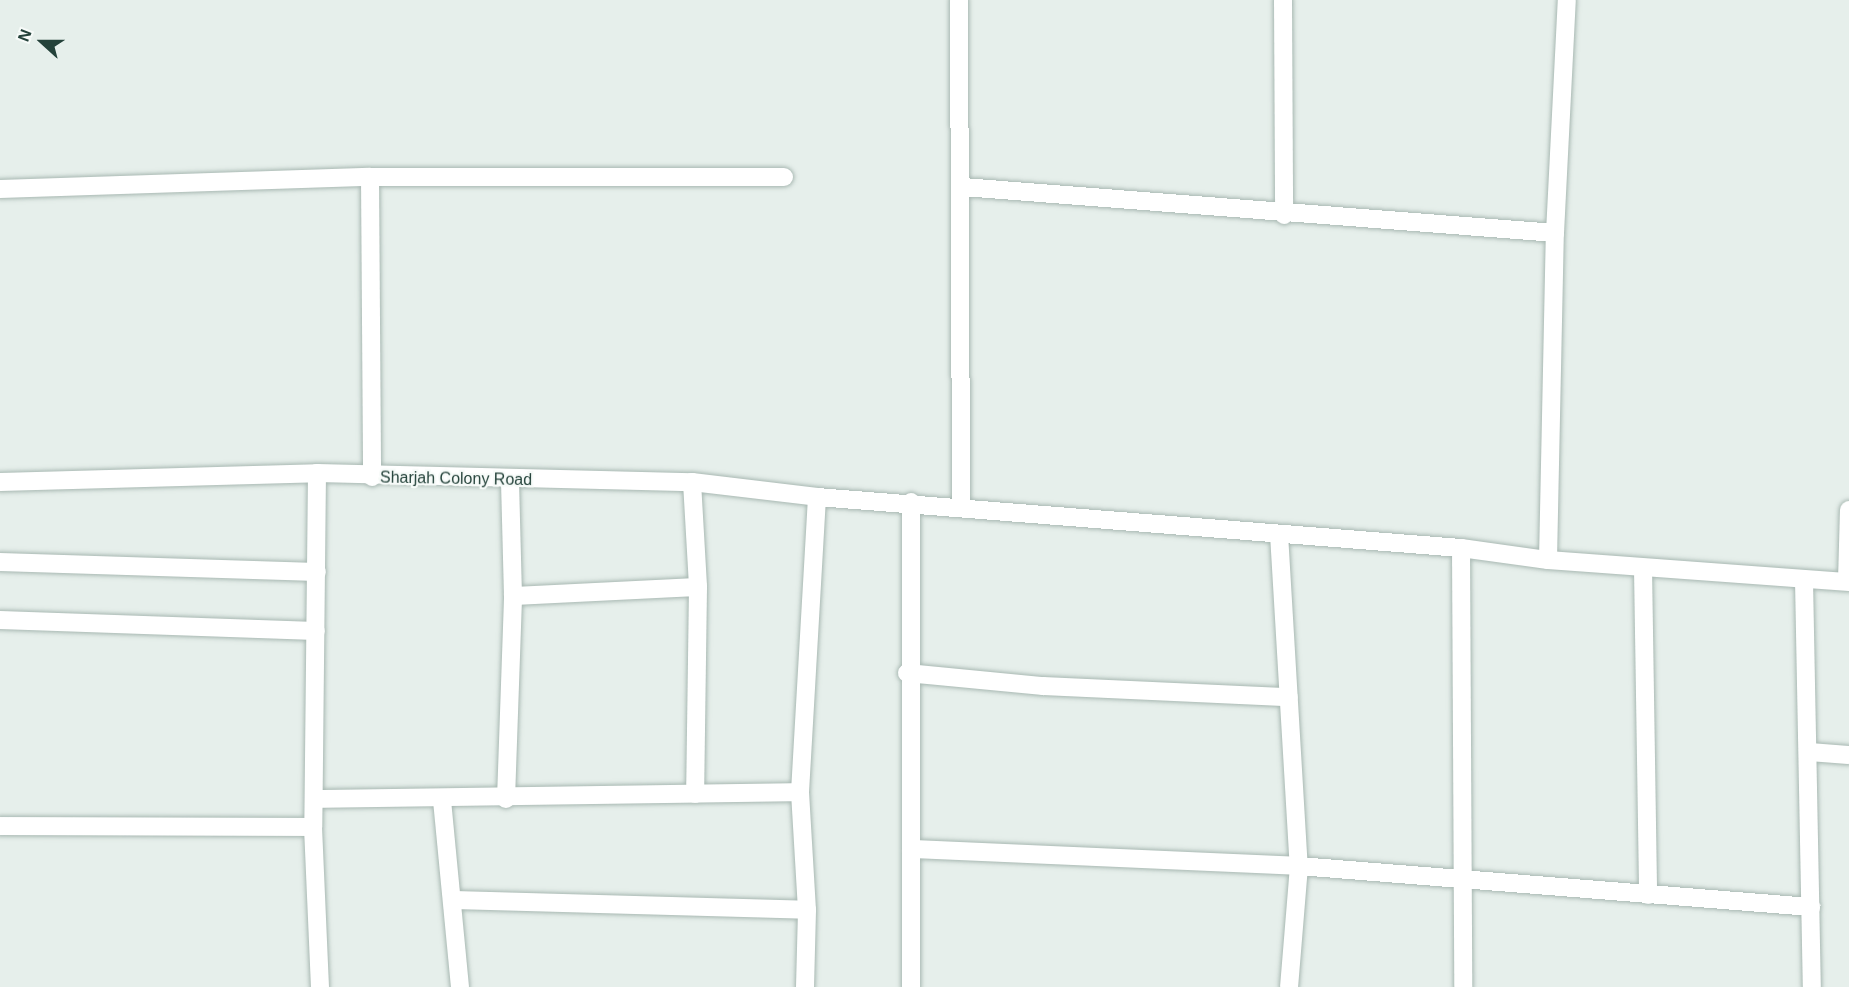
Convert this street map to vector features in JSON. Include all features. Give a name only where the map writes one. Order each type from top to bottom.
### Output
[{"type":"street","points":[[959,0],[963,187],[961,508]]},
{"type":"street","points":[[1283,0],[1284,214]]},
{"type":"street","points":[[1548,560],[1555,233],[1567,0]]},
{"type":"street","points":[[370,177],[372,477]]},
{"type":"street","points":[[0,189],[370,177],[784,177]]},
{"type":"street","points":[[963,187],[1284,214],[1555,233]]},
{"type":"street","points":[[317,473],[313,827],[320,987]]},
{"type":"street","name":"Sharjah Colony Road","points":[[0,482],[317,473],[372,477],[692,482],[817,497],[911,502],[961,508],[1461,548],[1548,560],[1804,580],[1848,581]]},
{"type":"street","points":[[506,799],[513,596],[510,480]]},
{"type":"street","points":[[692,482],[698,587],[695,794]]},
{"type":"street","points":[[805,987],[807,910],[800,792],[817,497]]},
{"type":"street","points":[[911,502],[908,673],[911,987]]},
{"type":"street","points":[[1848,581],[1849,510]]},
{"type":"street","points":[[1279,534],[1299,866],[1288,987]]},
{"type":"street","points":[[1461,548],[1463,987]]},
{"type":"street","points":[[0,562],[316,572]]},
{"type":"street","points":[[1643,568],[1648,895]]},
{"type":"street","points":[[1804,580],[1812,987]]},
{"type":"street","points":[[513,596],[698,587]]},
{"type":"street","points":[[0,620],[316,631]]},
{"type":"street","points":[[908,673],[1043,686],[1289,697]]},
{"type":"street","points":[[1809,752],[1849,755]]},
{"type":"street","points":[[315,799],[442,800],[800,792]]},
{"type":"street","points":[[442,800],[454,900],[460,987]]},
{"type":"street","points":[[0,826],[313,827]]},
{"type":"street","points":[[911,849],[1299,866],[1462,881],[1811,907]]},
{"type":"street","points":[[454,900],[807,910]]}]
